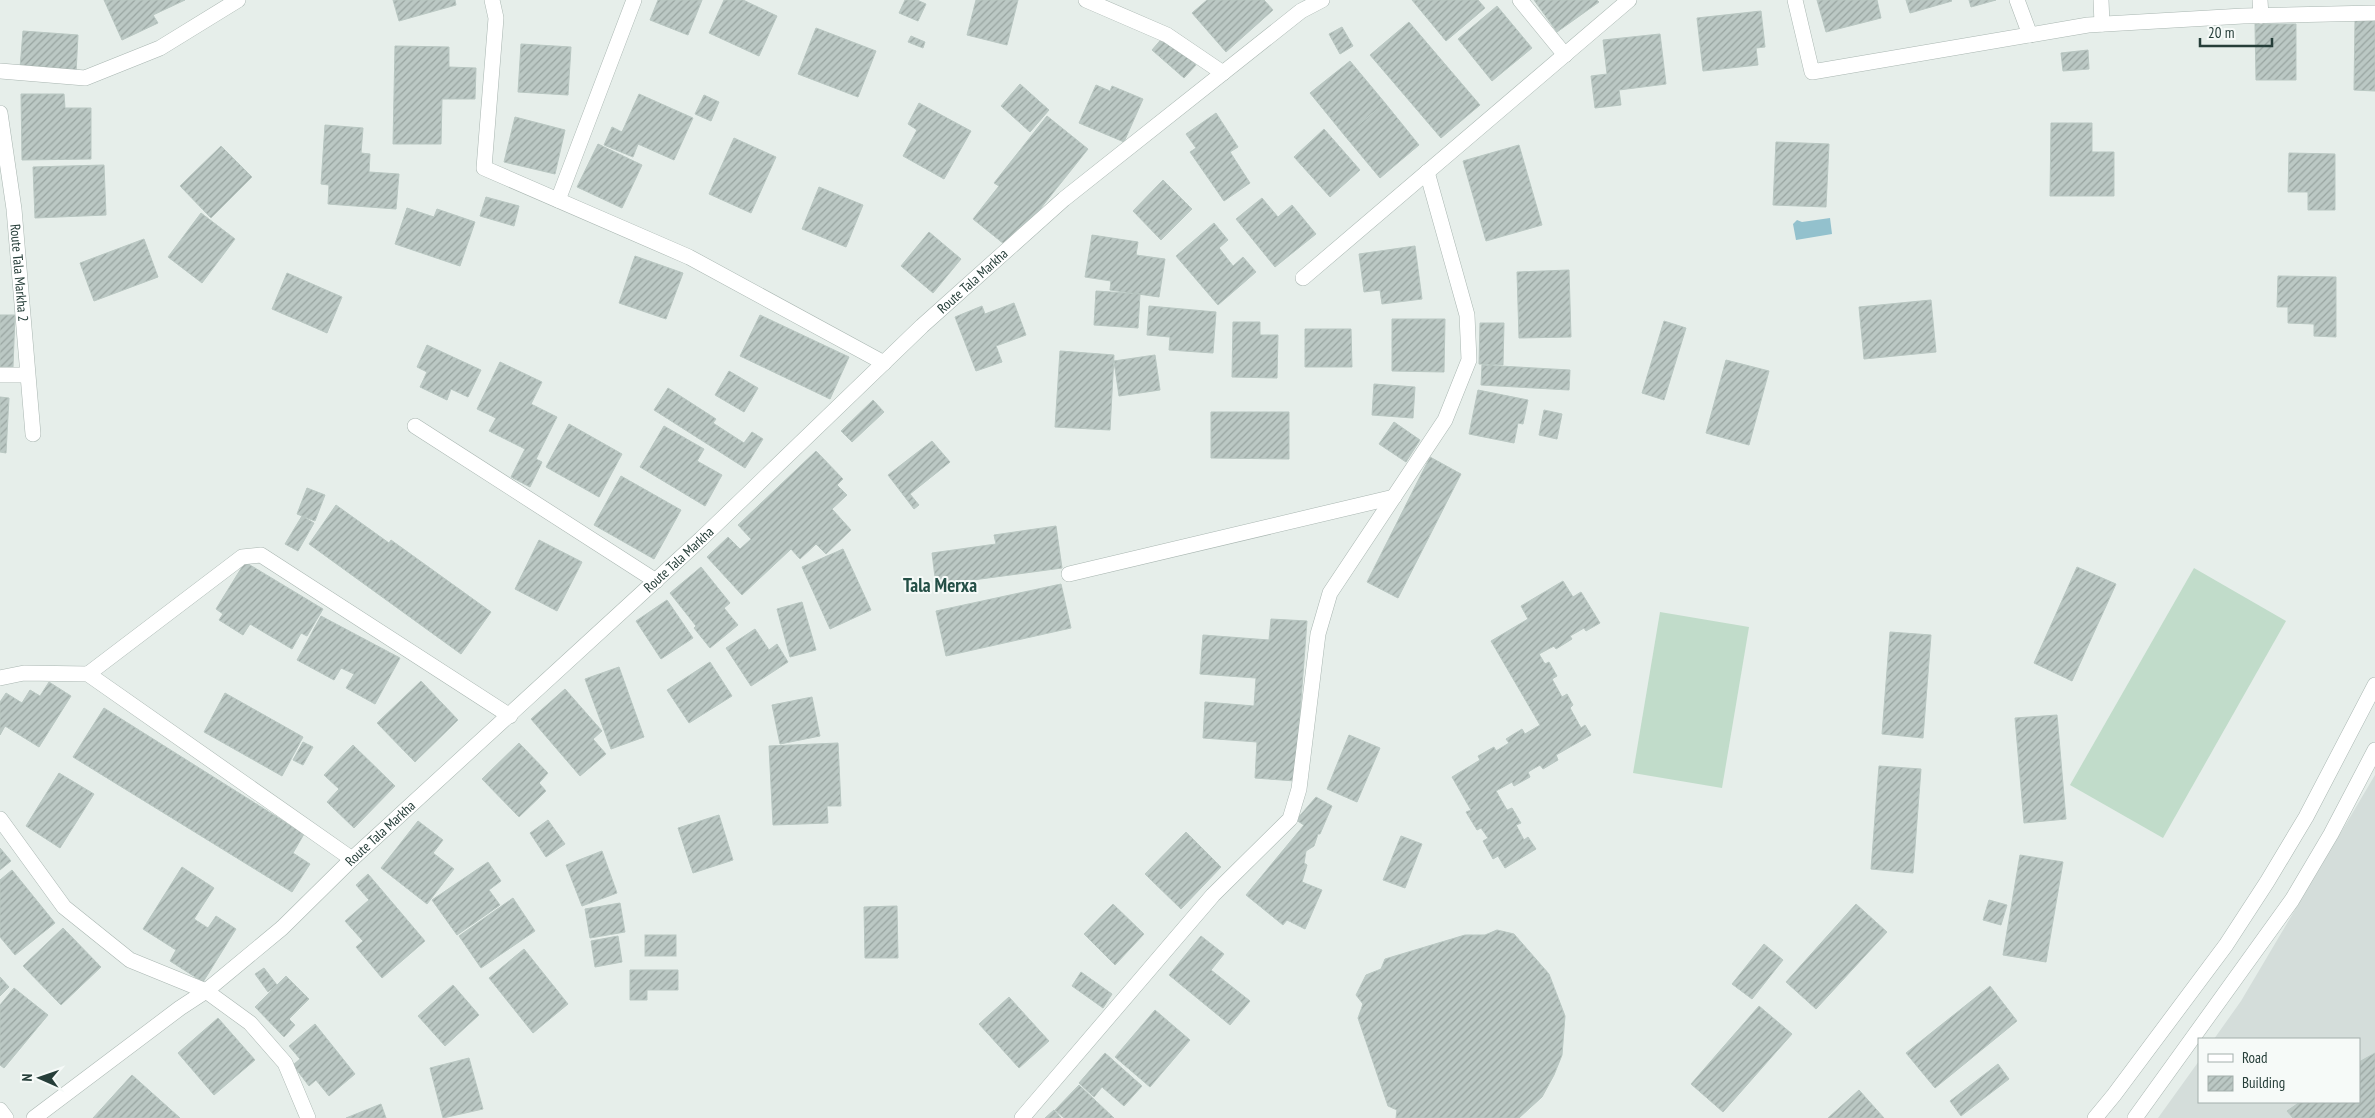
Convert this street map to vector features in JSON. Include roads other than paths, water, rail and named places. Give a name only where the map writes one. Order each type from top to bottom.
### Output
[{"type":"street","points":[[0,71],[85,78],[160,48],[238,0]]},
{"type":"street","points":[[492,0],[496,18],[484,168],[689,258],[884,363]]},
{"type":"street","points":[[558,200],[634,0]]},
{"type":"street","points":[[1086,0],[1166,35],[1223,73]]},
{"type":"street","name":"Route Tala Markha","points":[[34,1118],[180,1008],[206,991],[282,928],[352,859],[656,581],[922,326],[1064,200],[1301,11],[1322,0]]},
{"type":"street","points":[[1520,0],[1565,55]]},
{"type":"street","points":[[1303,278],[1628,0]]},
{"type":"street","points":[[1795,0],[1812,72],[2102,24],[2261,16],[2375,13]]},
{"type":"street","points":[[2017,0],[2030,35]]},
{"type":"street","points":[[2101,0],[2102,24]]},
{"type":"street","points":[[2260,0],[2261,16]]},
{"type":"street","name":"Route Tala Markha 2","points":[[0,113],[7,210],[33,434]]},
{"type":"street","points":[[1022,1118],[1213,895],[1290,819],[1299,789],[1318,634],[1330,593],[1445,420],[1469,360],[1467,315],[1427,172]]},
{"type":"street","points":[[0,375],[26,375]]},
{"type":"street","points":[[415,426],[656,581]]},
{"type":"street","points":[[1069,574],[1394,497]]},
{"type":"street","points":[[88,674],[242,557],[260,555],[510,716]]},
{"type":"street","points":[[0,678],[24,673],[88,674],[352,859]]},
{"type":"street","points":[[2095,1118],[2247,914],[2306,817],[2375,685]]},
{"type":"street","points":[[2135,1118],[2292,900],[2331,834],[2375,750]]},
{"type":"street","points":[[0,819],[64,907],[130,960],[206,991],[250,1024],[285,1063],[308,1118]]},
{"type":"street","points":[[0,1110],[6,1118]]},
{"type":"water","points":[[1830,218],[1832,234],[1796,240],[1793,224],[1797,220],[1802,222]]},
{"type":"district","name":"Tala Merxa","points":[[940,585]]}]
